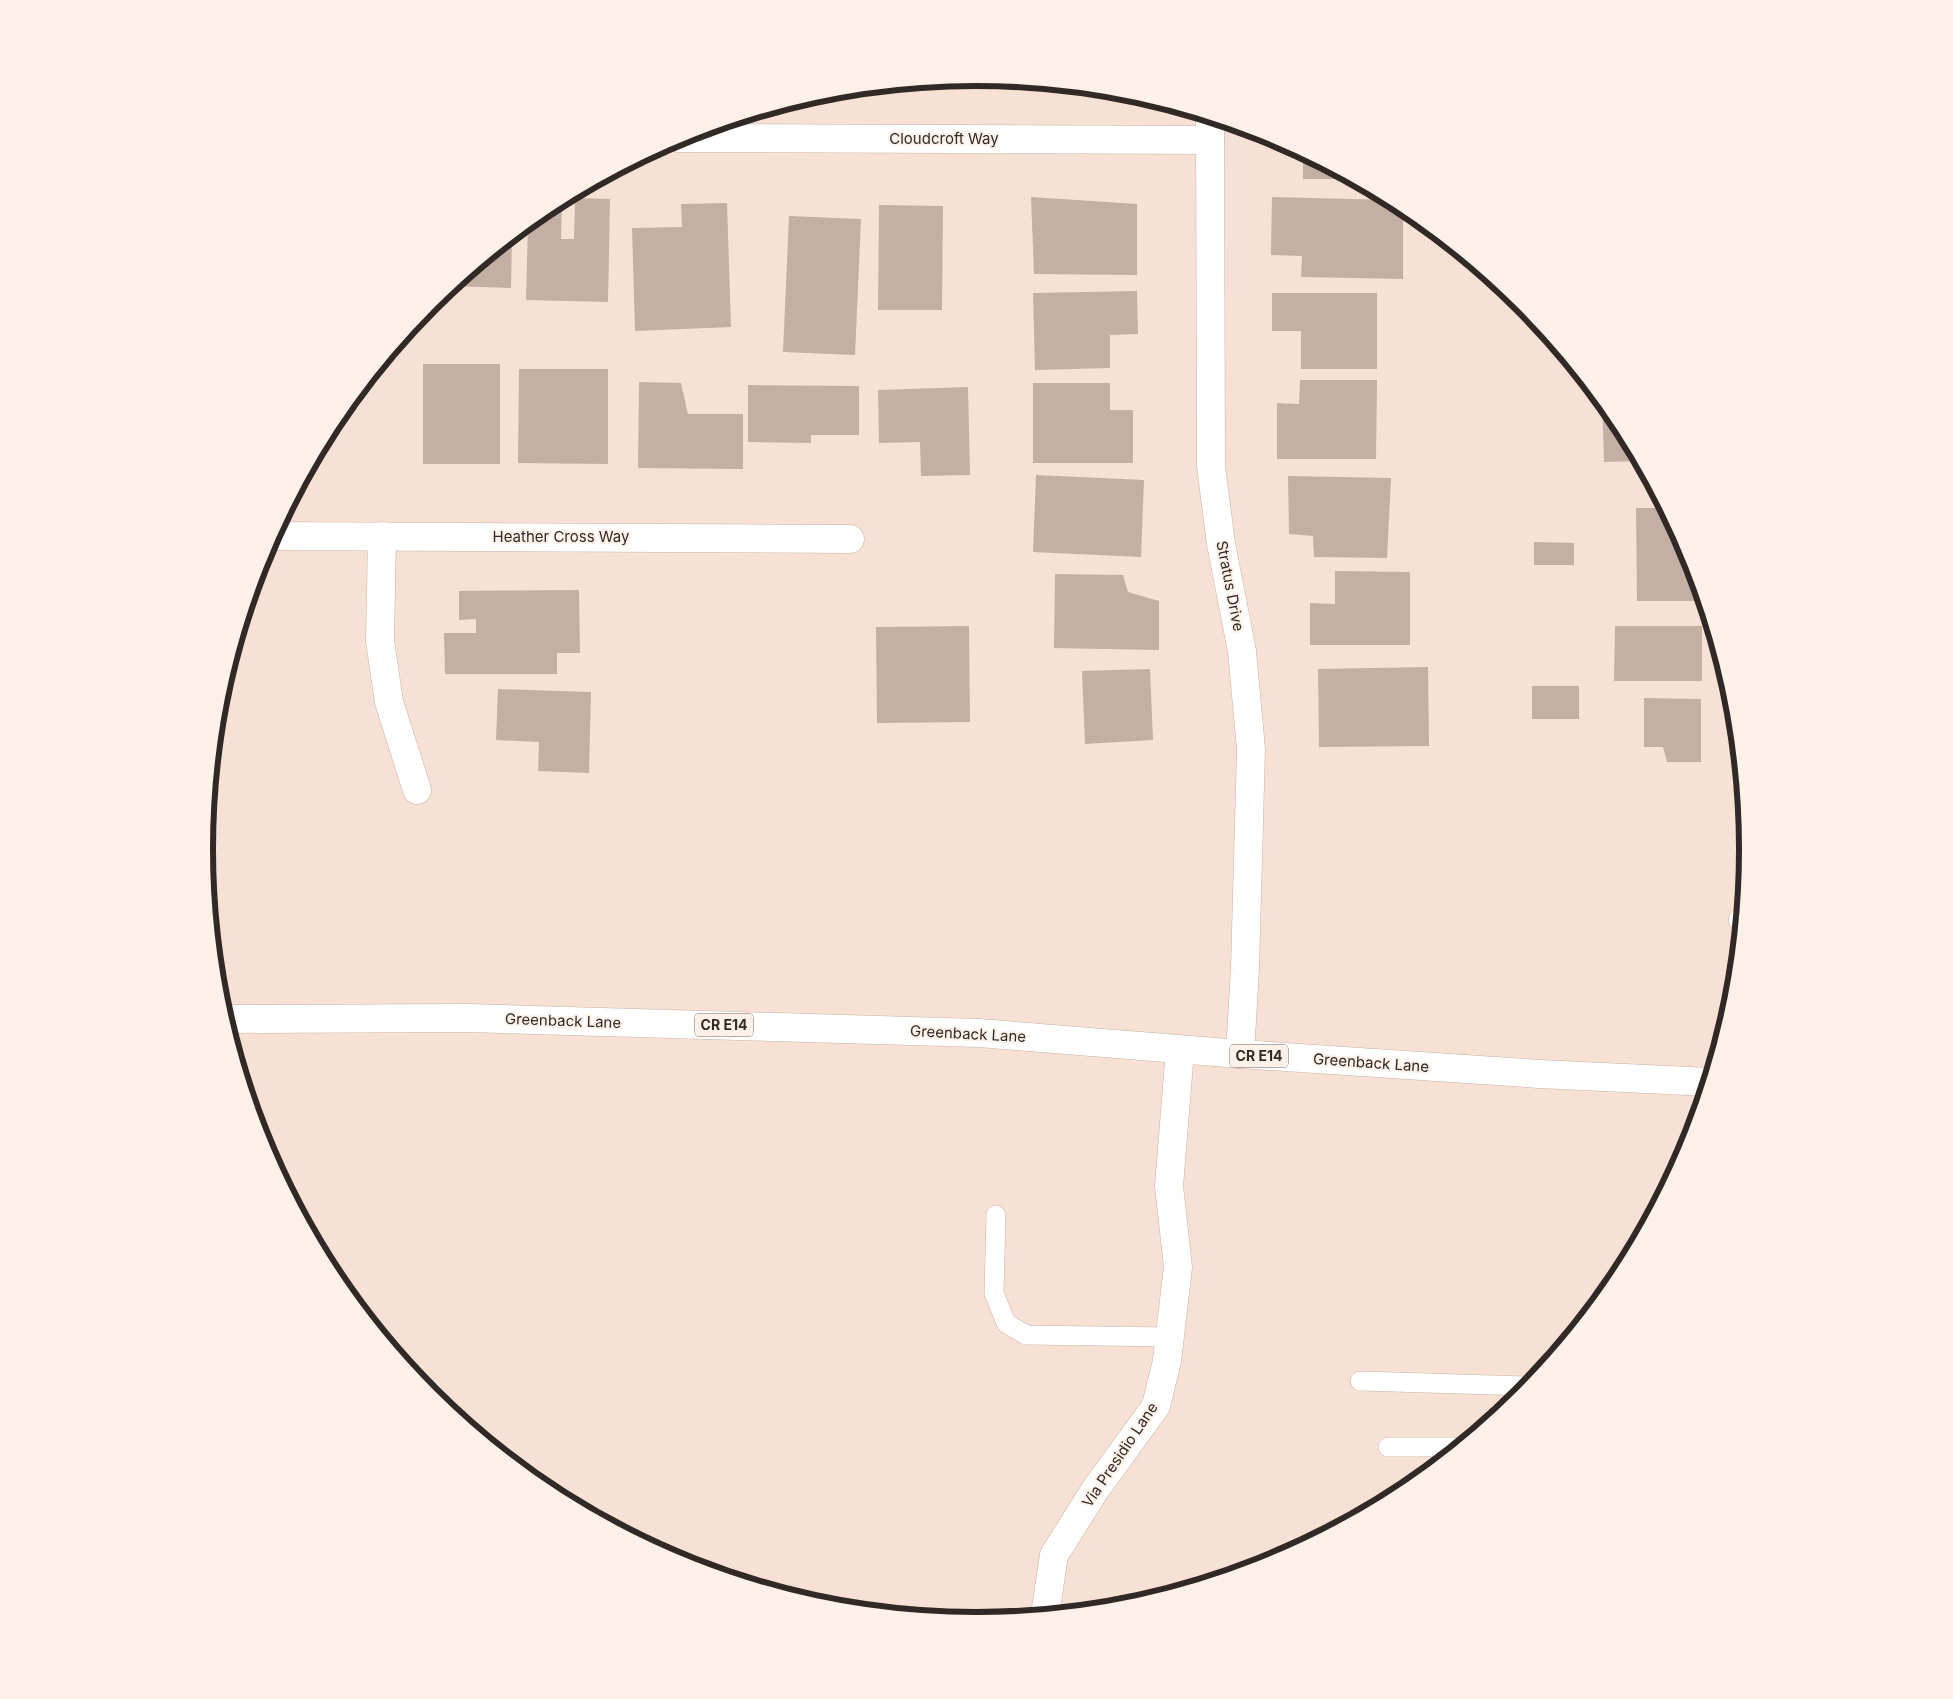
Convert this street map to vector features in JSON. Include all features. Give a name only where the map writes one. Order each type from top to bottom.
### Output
[{"type":"street","name":"Cloudcroft Way","points":[[702,138],[1210,129]]},
{"type":"street","name":"Stratus Drive","points":[[1210,129],[1211,466],[1221,544],[1242,651],[1251,749],[1240,1054]]},
{"type":"street","name":"Heather Cross Way","points":[[281,536],[850,539]]},
{"type":"street","points":[[382,536],[382,650],[389,702],[417,790]]},
{"type":"street","name":"Greenback Lane","points":[[233,1019],[468,1018],[979,1033],[1180,1050],[1540,1074],[1703,1082]]},
{"type":"street","name":"Via Presidio Lane","points":[[1046,1609],[1054,1555],[1095,1490],[1156,1406],[1167,1361],[1178,1267],[1169,1186],[1180,1050]]},
{"type":"lane","points":[[996,1215],[994,1294],[1006,1323],[1026,1335],[1170,1337]]},
{"type":"lane","points":[[1360,1381],[1519,1386]]},
{"type":"lane","points":[[1388,1447],[1451,1447]]},
{"type":"building","points":[[1303,160],[1340,179],[1303,179]]},
{"type":"building","points":[[1031,197],[1137,204],[1137,275],[1034,274]]},
{"type":"building","points":[[1272,197],[1376,200],[1403,216],[1403,279],[1301,277],[1302,256],[1271,255]]},
{"type":"building","points":[[580,198],[610,199],[608,302],[526,300],[528,233],[562,209],[561,239],[574,239],[575,201]]},
{"type":"building","points":[[727,203],[731,327],[635,331],[632,228],[682,227],[681,204]]},
{"type":"building","points":[[879,205],[943,206],[942,310],[878,310]]},
{"type":"building","points":[[789,216],[861,219],[855,355],[783,352]]},
{"type":"building","points":[[512,244],[511,288],[462,286]]},
{"type":"building","points":[[1137,291],[1138,334],[1110,335],[1110,368],[1035,370],[1033,293]]},
{"type":"building","points":[[1272,293],[1377,293],[1377,369],[1301,369],[1301,331],[1272,331]]},
{"type":"building","points":[[423,364],[500,364],[500,464],[423,464]]},
{"type":"building","points":[[519,369],[608,369],[608,464],[518,463]]},
{"type":"building","points":[[1300,380],[1377,380],[1376,459],[1277,459],[1277,403],[1299,404]]},
{"type":"building","points":[[639,382],[681,383],[688,414],[743,414],[743,469],[638,468]]},
{"type":"building","points":[[1033,383],[1110,383],[1110,410],[1133,410],[1133,463],[1033,463]]},
{"type":"building","points":[[748,385],[859,386],[859,435],[811,435],[811,443],[748,442]]},
{"type":"building","points":[[968,387],[970,475],[921,476],[920,442],[879,443],[878,390]]},
{"type":"building","points":[[1602,413],[1633,461],[1604,462]]},
{"type":"building","points":[[1036,475],[1144,480],[1141,557],[1033,552]]},
{"type":"building","points":[[1288,476],[1391,478],[1387,558],[1314,557],[1313,536],[1289,534]]},
{"type":"building","points":[[1636,508],[1659,508],[1682,557],[1698,601],[1637,601]]},
{"type":"building","points":[[1534,542],[1574,543],[1574,565],[1534,565]]},
{"type":"building","points":[[1335,571],[1410,572],[1410,645],[1310,645],[1310,603],[1335,604]]},
{"type":"building","points":[[1055,574],[1123,575],[1128,592],[1159,601],[1159,650],[1054,648]]},
{"type":"building","points":[[579,590],[580,653],[557,653],[557,674],[445,674],[444,633],[476,633],[476,619],[459,620],[459,591]]},
{"type":"building","points":[[969,626],[970,722],[877,723],[876,627]]},
{"type":"building","points":[[1615,626],[1702,626],[1702,681],[1614,681]]},
{"type":"building","points":[[1428,667],[1429,746],[1319,747],[1318,669]]},
{"type":"building","points":[[1150,669],[1153,740],[1085,744],[1082,671]]},
{"type":"building","points":[[1532,686],[1579,686],[1579,719],[1532,719]]},
{"type":"building","points":[[498,689],[591,692],[589,773],[538,771],[539,742],[496,740]]},
{"type":"building","points":[[1644,698],[1701,699],[1701,762],[1667,762],[1663,747],[1644,747]]}]
